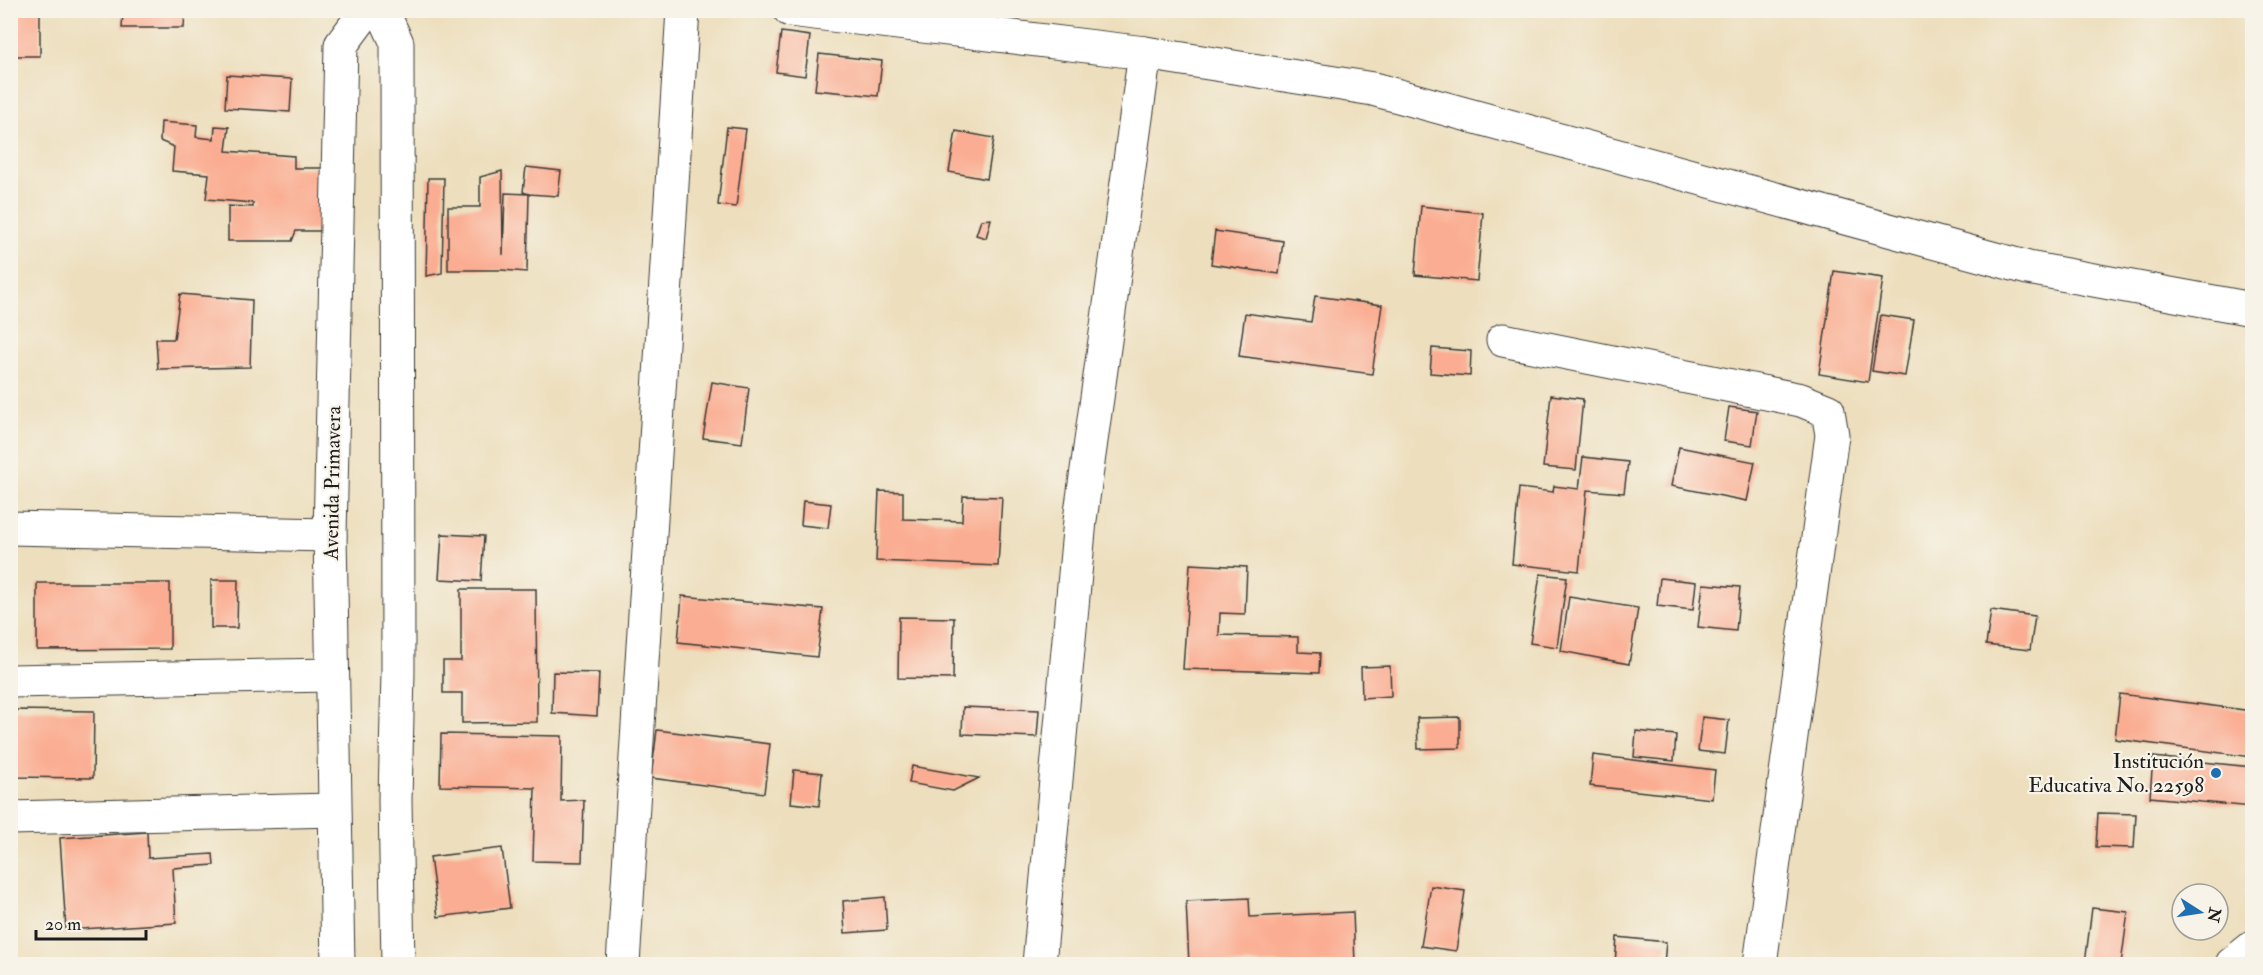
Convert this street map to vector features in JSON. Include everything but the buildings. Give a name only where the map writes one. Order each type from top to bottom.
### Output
[{"type":"street","name":"Avenida Primavera","points":[[338,964],[333,810],[330,535],[341,45],[367,10]]},
{"type":"street","points":[[382,10],[397,43],[398,672],[395,800],[398,964]]},
{"type":"street","points":[[623,964],[683,10]]},
{"type":"street","points":[[790,10],[1145,53],[1373,89],[2028,268],[2253,309]]},
{"type":"street","points":[[1039,964],[1080,520],[1145,53]]},
{"type":"street","points":[[1503,340],[1801,400],[1828,411],[1832,435],[1760,964]]},
{"type":"street","points":[[10,528],[330,535]]},
{"type":"street","points":[[10,681],[332,675]]},
{"type":"street","points":[[10,818],[333,810]]},
{"type":"street","points":[[2232,964],[2253,948]]},
{"type":"place","name":"Institución Educativa No. 22598","points":[[2216,773]]}]
